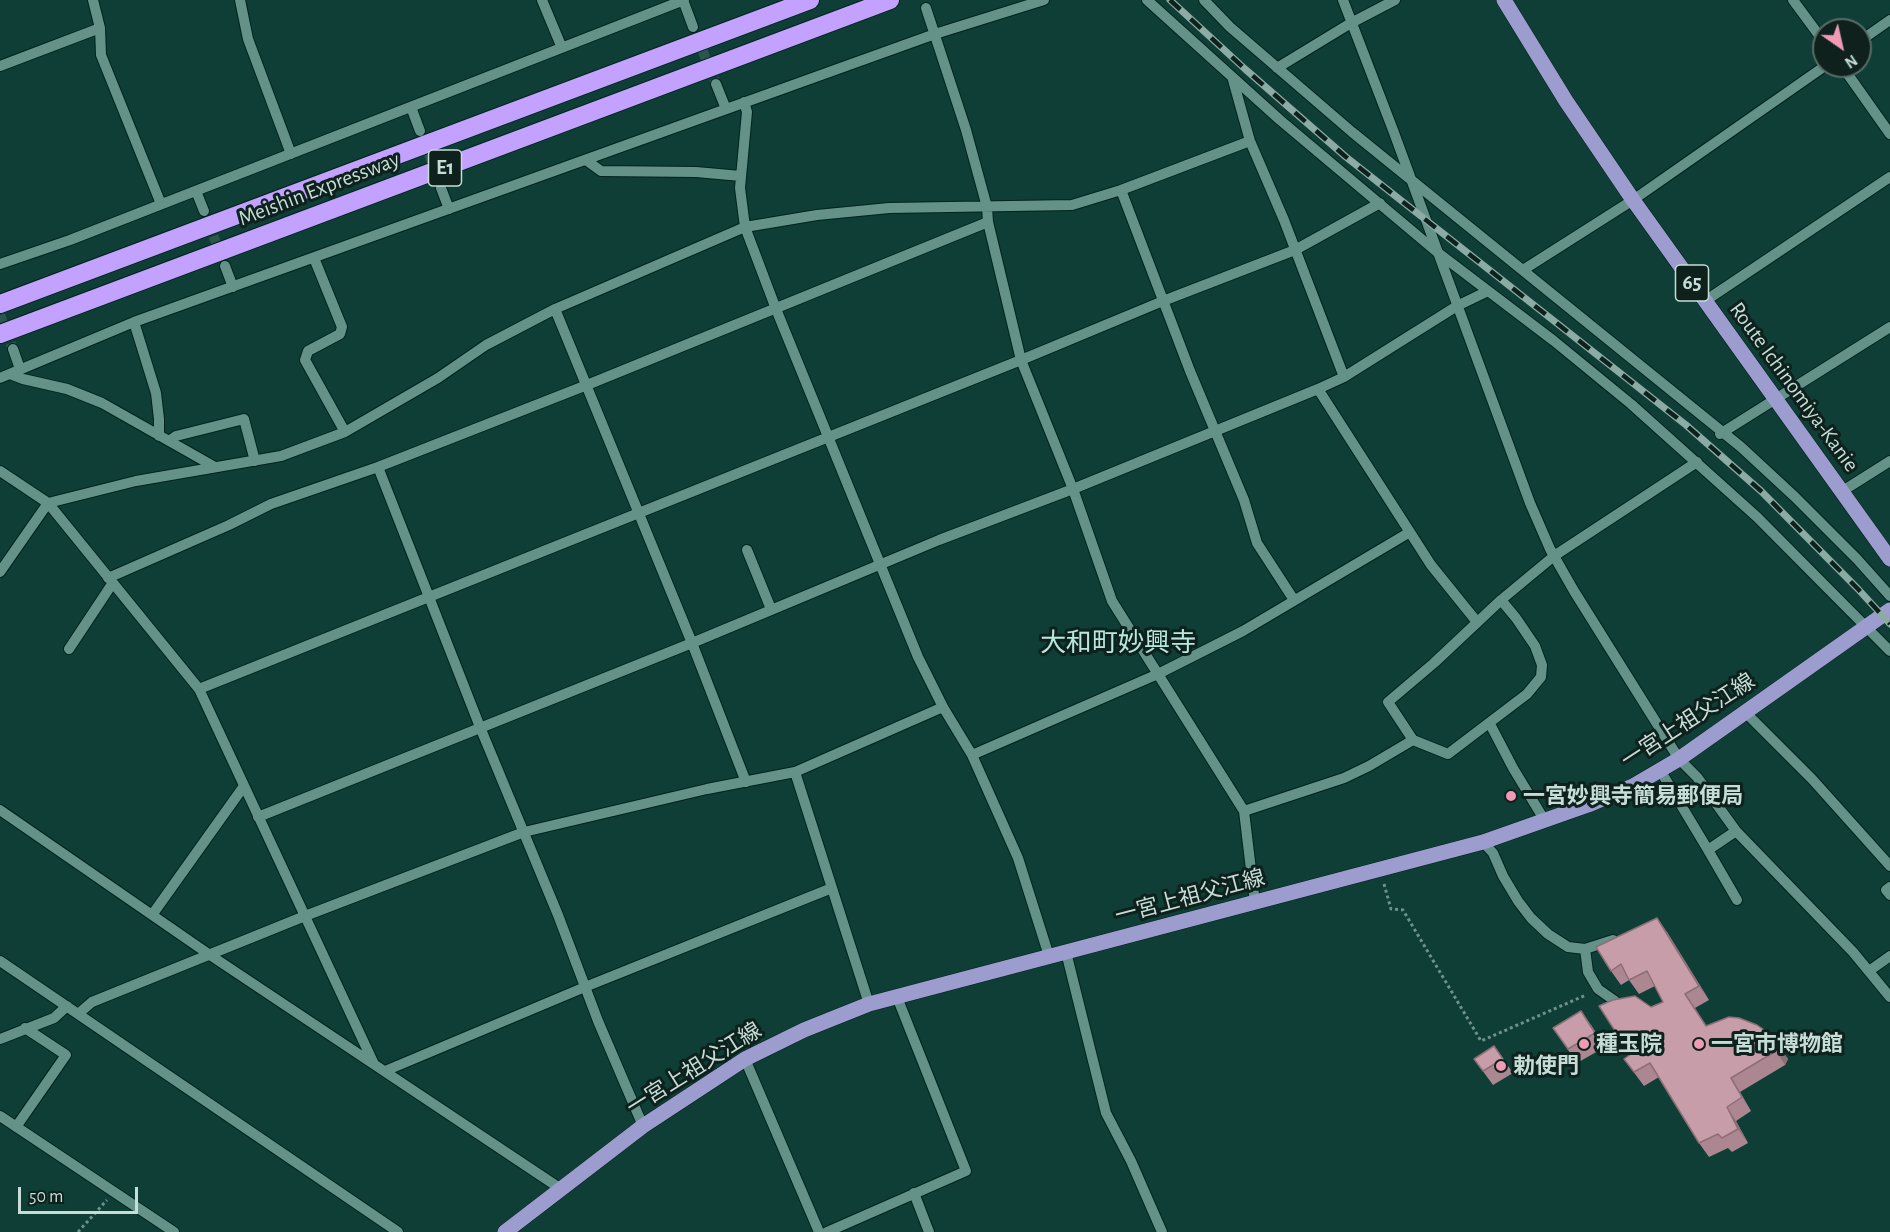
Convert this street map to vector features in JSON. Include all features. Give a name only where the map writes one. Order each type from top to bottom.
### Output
[{"type":"highway","name":"Meishin Expressway","points":[[0,304],[810,0]]},
{"type":"highway","name":"Meishin Expressway","points":[[0,334],[890,0]]},
{"type":"main road","name":"Route Ichinomiya-Kanie","points":[[1504,0],[1566,101],[1633,200],[1890,559]]},
{"type":"main road","name":"一宮上祖父江線","points":[[505,1232],[643,1126],[745,1059],[804,1030],[869,1004],[1380,870],[1483,842],[1545,821],[1633,786],[1679,759],[1890,610]]},
{"type":"street","points":[[93,0],[100,28],[101,55],[161,204]]},
{"type":"street","points":[[240,0],[248,39],[291,154]]},
{"type":"street","points":[[542,0],[562,48]]},
{"type":"street","points":[[0,264],[70,240],[683,0],[693,27]]},
{"type":"street","points":[[1147,0],[1233,79],[1437,252],[1554,341],[1697,462],[1757,517],[1890,651]]},
{"type":"street","points":[[1204,0],[1230,27],[1277,68],[1795,497],[1857,559],[1890,596]]},
{"type":"street","points":[[1343,0],[1530,503],[1554,556],[1679,759],[1697,777],[1736,831],[1788,883],[1890,997]]},
{"type":"street","points":[[1277,68],[1351,22],[1395,0]]},
{"type":"street","points":[[1793,0],[1812,26]]},
{"type":"street","points":[[10,374],[134,322],[935,33],[1038,1]]},
{"type":"street","points":[[926,8],[966,130],[987,207],[988,222],[1021,360],[1073,489],[1112,601],[1244,811],[1255,903]]},
{"type":"street","points":[[1872,33],[1890,20]]},
{"type":"street","points":[[0,66],[100,28]]},
{"type":"street","points":[[1523,270],[1633,200],[1812,75]]},
{"type":"street","points":[[1850,78],[1890,134]]},
{"type":"street","points":[[1233,79],[1250,141],[1344,377]]},
{"type":"street","points":[[716,84],[726,109]]},
{"type":"street","points":[[744,102],[747,112],[741,176],[744,227],[918,657],[943,707],[972,755],[1018,858],[1049,956]]},
{"type":"street","points":[[411,107],[420,131]]},
{"type":"street","points":[[0,572],[48,504],[136,481],[281,456],[345,432],[438,378],[486,345],[555,309],[744,227],[817,215],[889,208],[1072,205],[1121,190],[1250,141]]},
{"type":"street","points":[[586,160],[601,171],[696,172],[741,176]]},
{"type":"street","points":[[1705,301],[1890,177]]},
{"type":"street","points":[[441,188],[449,209]]},
{"type":"street","points":[[1121,190],[1163,301],[1244,500],[1257,543],[1294,600]]},
{"type":"street","points":[[196,191],[204,211]]},
{"type":"street","points":[[199,689],[1295,250],[1380,203]]},
{"type":"street","points":[[69,649],[110,581],[271,504],[378,467],[587,385],[988,222]]},
{"type":"street","points":[[314,258],[342,327],[340,334],[308,351],[304,360],[345,432]]},
{"type":"street","points":[[225,266],[233,287]]},
{"type":"street","points":[[258,817],[692,643],[939,540],[1073,489],[1344,377],[1457,306],[1488,291]]},
{"type":"street","points":[[555,309],[692,643],[746,782]]},
{"type":"street","points":[[134,322],[156,393],[159,436]]},
{"type":"street","points":[[1721,434],[1890,327]]},
{"type":"street","points":[[10,374],[13,349]]},
{"type":"street","points":[[10,374],[66,389],[102,403],[215,467]]},
{"type":"street","points":[[1318,388],[1431,564],[1477,622]]},
{"type":"street","points":[[169,441],[176,436],[244,419],[255,460]]},
{"type":"street","points":[[1841,492],[1890,461]]},
{"type":"street","points":[[1501,600],[1535,646],[1542,665],[1541,677],[1527,694],[1448,754],[1413,740],[1388,702],[1434,663],[1501,600],[1554,556],[1697,462]]},
{"type":"street","points":[[378,467],[480,727],[525,831],[585,987],[643,1126]]},
{"type":"street","points":[[0,471],[48,504],[199,689],[374,1064]]},
{"type":"street","points":[[972,755],[1158,674],[1243,631],[1410,532]]},
{"type":"street","points":[[747,550],[771,609]]},
{"type":"street","points":[[78,1014],[92,1002],[525,831],[707,789],[795,772],[943,707]]},
{"type":"street","points":[[1745,712],[1812,779],[1890,866]]},
{"type":"street","points":[[1490,724],[1545,821]]},
{"type":"street","points":[[1244,811],[1344,778],[1413,740]]},
{"type":"street","points":[[1660,770],[1737,900]]},
{"type":"street","points":[[795,772],[869,1004]]},
{"type":"street","points":[[152,915],[244,786]]},
{"type":"street","points":[[0,810],[210,955],[561,1189]]},
{"type":"street","points":[[1708,850],[1736,831]]},
{"type":"street","points":[[1483,842],[1493,853],[1503,876],[1531,918],[1548,934],[1568,947],[1585,949],[1613,940]]},
{"type":"street","points":[[1890,886],[1886,890],[1890,895]]},
{"type":"street","points":[[385,1071],[585,987],[832,888]]},
{"type":"street","points":[[1585,949],[1588,972],[1598,989],[1615,1000]]},
{"type":"street","points":[[1066,952],[1106,1113],[1131,1161],[1162,1232]]},
{"type":"street","points":[[1869,971],[1890,956]]},
{"type":"street","points":[[0,962],[398,1232]]},
{"type":"street","points":[[826,1232],[966,1170],[897,997]]},
{"type":"street","points":[[0,1039],[54,1018],[67,1006]]},
{"type":"street","points":[[16,1127],[66,1055],[25,1028]]},
{"type":"street","points":[[745,1059],[819,1232]]},
{"type":"street","points":[[0,1116],[174,1232]]},
{"type":"street","points":[[914,1193],[929,1232]]},
{"type":"path","points":[[1380,870],[1391,909],[1403,910],[1480,1041],[1598,989]]},
{"type":"path","points":[[78,1232],[114,1192]]},
{"type":"building","name":"一宮市博物館","points":[[1657,918],[1699,986],[1685,994],[1706,1026],[1729,1017],[1739,1018],[1757,1025],[1770,1034],[1778,1045],[1776,1051],[1731,1078],[1742,1097],[1727,1107],[1738,1129],[1722,1138],[1718,1134],[1699,1143],[1650,1063],[1634,1072],[1624,1059],[1641,1047],[1637,1038],[1624,1045],[1599,1006],[1613,1000],[1635,996],[1651,1007],[1663,1002],[1647,971],[1629,980],[1621,964],[1611,971],[1596,947]]},
{"type":"building","points":[[1581,1011],[1595,1033],[1568,1049],[1553,1028]]},
{"type":"building","points":[[1494,1046],[1503,1059],[1483,1071],[1474,1059]]},
{"type":"tunnel","points":[[697,37],[716,84]]},
{"type":"tunnel","points":[[424,140],[441,188]]},
{"type":"tunnel","points":[[208,222],[225,266]]},
{"type":"tunnel","points":[[0,315],[13,349]]},
{"type":"railway","points":[[1170,0],[1346,157],[1686,425],[1761,491],[1890,624]]},
{"type":"place","name":"一宮妙興寺簡易郵便局","points":[[1511,796]]},
{"type":"place","name":"種玉院","points":[[1584,1044]]},
{"type":"place","name":"一宮市博物館","points":[[1699,1044]]},
{"type":"place","name":"勅使門","points":[[1501,1066]]},
{"type":"district","name":"大和町妙興寺","points":[[1118,643]]}]
